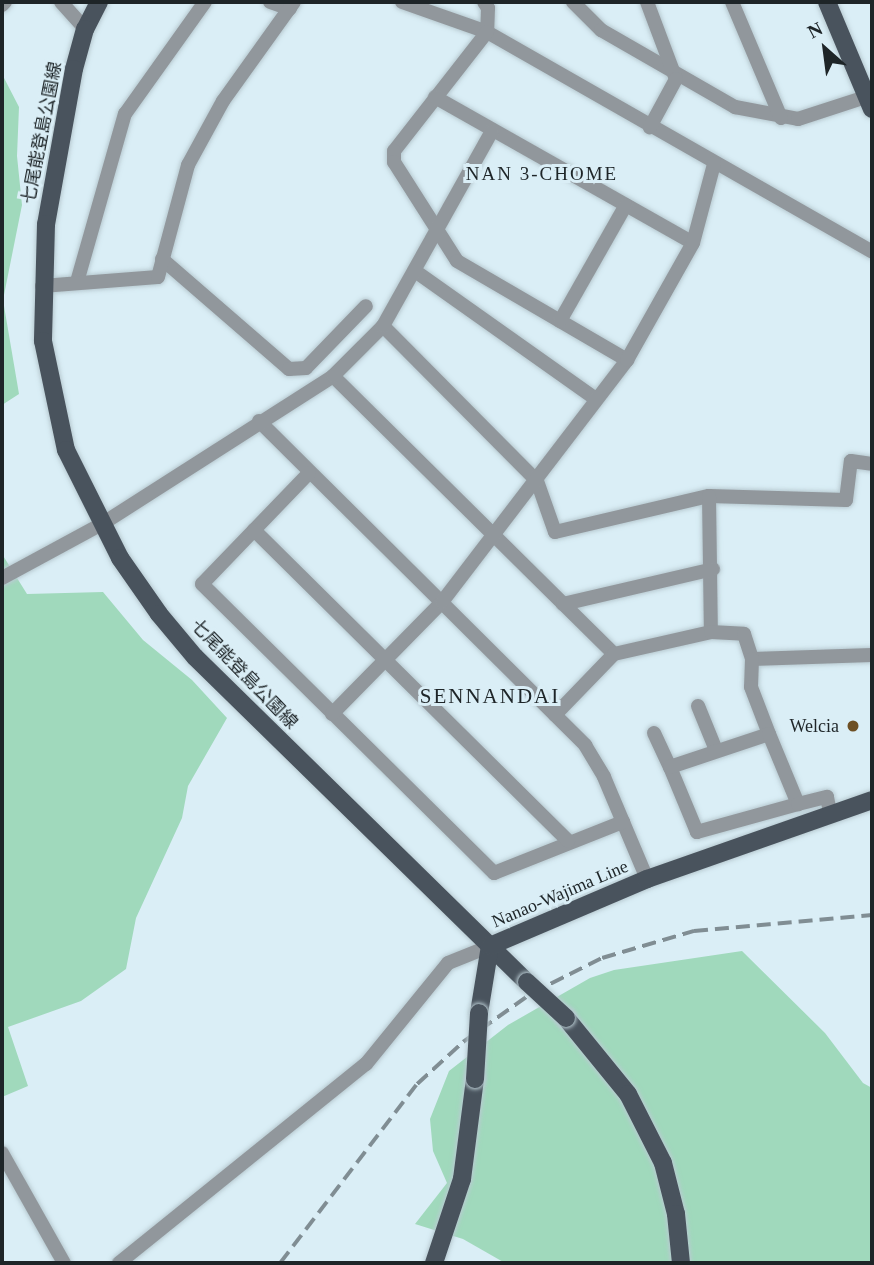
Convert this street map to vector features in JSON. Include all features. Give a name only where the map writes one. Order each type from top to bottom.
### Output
[{"type":"main road","name":"七尾能登島公園線","points":[[99,2],[85,29],[46,224],[43,341],[50,390],[66,450],[102,524],[159,614],[195,657],[566,1018],[617,1077],[663,1163],[676,1214],[681,1263]]},
{"type":"main road","points":[[827,2],[871,101]]},
{"type":"main road","name":"Nanao-Wajima Line","points":[[434,1263],[462,1179],[475,1079],[479,1013],[490,946],[647,879],[872,800]]},
{"type":"street","points":[[61,2],[85,29]]},
{"type":"street","points":[[77,282],[125,114],[205,2]]},
{"type":"street","points":[[43,286],[158,277],[188,165],[223,102],[292,5],[270,2]]},
{"type":"street","points":[[402,2],[487,32],[872,252]]},
{"type":"street","points":[[484,2],[488,8],[487,32],[394,151],[394,162],[457,261],[627,360]]},
{"type":"street","points":[[573,2],[601,30],[735,107],[781,118],[833,111],[871,101]]},
{"type":"street","points":[[647,2],[677,79],[650,127]]},
{"type":"street","points":[[732,2],[781,118]]},
{"type":"street","points":[[435,97],[692,243]]},
{"type":"street","points":[[2,579],[102,524],[332,376],[383,326],[492,131]]},
{"type":"street","points":[[332,714],[442,603],[627,360],[692,243],[714,164]]},
{"type":"street","points":[[560,321],[626,205]]},
{"type":"street","points":[[162,258],[289,369],[306,368],[366,306]]},
{"type":"street","points":[[415,271],[596,399]]},
{"type":"street","points":[[383,326],[537,481],[555,532],[709,496],[846,500],[851,461],[872,464]]},
{"type":"street","points":[[332,376],[495,533],[614,654]]},
{"type":"street","points":[[259,421],[585,745],[623,822],[647,879]]},
{"type":"street","points":[[309,473],[202,584],[494,873],[568,841],[623,822]]},
{"type":"street","points":[[709,496],[713,569],[711,632]]},
{"type":"street","points":[[254,530],[568,841]]},
{"type":"street","points":[[563,604],[713,569]]},
{"type":"street","points":[[555,715],[614,654],[711,632],[744,634],[752,659],[751,687],[798,804]]},
{"type":"street","points":[[752,659],[872,655]]},
{"type":"street","points":[[698,706],[716,750]]},
{"type":"street","points":[[654,733],[697,832],[827,797],[830,813]]},
{"type":"street","points":[[670,767],[769,734]]},
{"type":"street","points":[[119,1263],[366,1064],[448,963],[490,946]]},
{"type":"street","points":[[2,1153],[64,1263]]},
{"type":"green space","points":[[2,74],[19,107],[17,156],[22,205],[3,300],[19,394],[2,405]]},
{"type":"green space","points":[[2,554],[27,594],[103,592],[143,640],[192,680],[227,718],[188,786],[182,818],[136,918],[126,969],[81,1001],[8,1027],[28,1086],[2,1097]]},
{"type":"green space","points":[[742,951],[825,1033],[863,1083],[872,1088],[872,1263],[505,1263],[463,1239],[415,1224],[447,1183],[433,1151],[430,1119],[449,1071],[508,1025],[590,978],[614,970]]},
{"type":"railway","points":[[280,1263],[417,1084],[463,1042],[532,993],[602,958],[694,931],[872,915]]},
{"type":"place","name":"Welcia","points":[[853,726]]},
{"type":"district","name":"NAN 3-CHOME","points":[[542,174]]},
{"type":"district","name":"SENNANDAI","points":[[490,696]]}]
